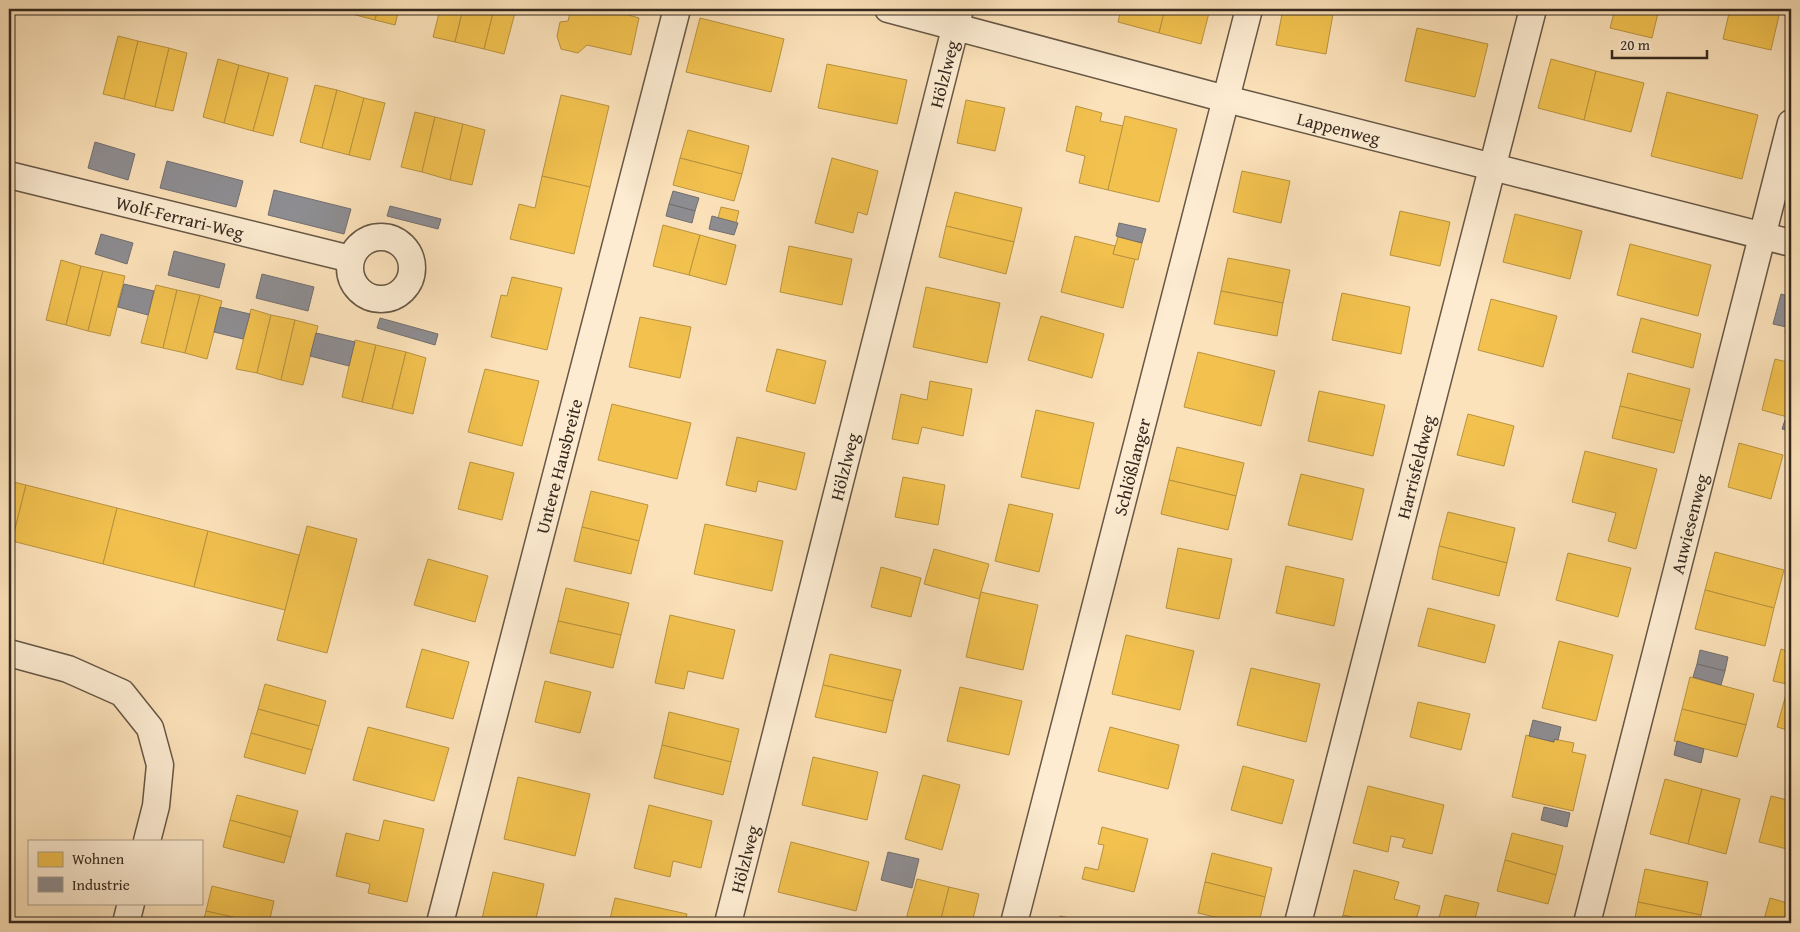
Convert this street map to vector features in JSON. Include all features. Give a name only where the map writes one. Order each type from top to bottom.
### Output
[{"type":"street","name":"Untere Hausbreite","points":[[440,923],[677,9]]},
{"type":"street","name":"Lappenweg","points":[[888,9],[958,17],[1226,99],[1791,243]]},
{"type":"street","name":"Schlößlanger","points":[[1014,923],[1249,9]]},
{"type":"street","name":"Harrisfeldweg","points":[[1298,923],[1533,9]]},
{"type":"street","name":"Hölzlweg","points":[[728,923],[958,17]]},
{"type":"street","name":"Auwiesenweg","points":[[1588,923],[1791,122]]},
{"type":"street","name":"Wolf-Ferrari-Weg","points":[[9,176],[351,259]]},
{"type":"street","points":[[9,653],[68,669],[122,693],[150,728],[160,764],[156,806],[147,840]]},
{"type":"street","points":[[126,923],[132,904]]},
{"type":"building: Wohnen","points":[[331,9],[354,9],[352,14]]},
{"type":"building: Wohnen","points":[[354,9],[378,9],[375,20],[352,14]]},
{"type":"building: Wohnen","points":[[378,9],[399,9],[395,25],[375,20]]},
{"type":"building: Wohnen","points":[[440,9],[463,9],[455,42],[433,37]]},
{"type":"building: Wohnen","points":[[463,9],[494,9],[484,49],[455,42]]},
{"type":"building: Wohnen","points":[[494,9],[516,9],[504,54],[484,49]]},
{"type":"building: Wohnen","points":[[571,9],[622,9],[621,13],[639,18],[631,55],[587,45],[578,53],[561,49],[557,36],[560,22],[568,21]]},
{"type":"building: Wohnen","points":[[1121,9],[1165,9],[1159,33],[1118,22]]},
{"type":"building: Wohnen","points":[[1165,9],[1210,9],[1201,44],[1159,33]]},
{"type":"building: Wohnen","points":[[1283,9],[1307,9],[1333,14],[1326,54],[1276,45]]},
{"type":"building: Wohnen","points":[[1596,9],[1615,9],[1614,13]]},
{"type":"building: Wohnen","points":[[1615,9],[1659,9],[1652,38],[1610,28]]},
{"type":"building: Wohnen","points":[[1730,9],[1772,9],[1780,11],[1771,50],[1723,39]]},
{"type":"building: Wohnen","points":[[700,18],[784,39],[771,92],[686,72]]},
{"type":"building: Wohnen","points":[[1417,28],[1488,44],[1475,97],[1405,81]]},
{"type":"building: Wohnen","points":[[118,36],[138,41],[124,99],[103,94]]},
{"type":"building: Wohnen","points":[[138,41],[169,48],[155,107],[124,99]]},
{"type":"building: Wohnen","points":[[169,48],[187,53],[173,111],[155,107]]},
{"type":"building: Wohnen","points":[[218,59],[239,65],[224,123],[203,117]]},
{"type":"building: Wohnen","points":[[1551,59],[1596,71],[1584,120],[1538,108]]},
{"type":"building: Wohnen","points":[[827,64],[907,80],[897,124],[818,108]]},
{"type":"building: Wohnen","points":[[239,65],[269,73],[253,131],[224,123]]},
{"type":"building: Wohnen","points":[[1596,71],[1644,83],[1631,132],[1584,120]]},
{"type":"building: Wohnen","points":[[269,73],[288,78],[273,136],[253,131]]},
{"type":"building: Wohnen","points":[[315,85],[337,90],[322,148],[300,142]]},
{"type":"building: Wohnen","points":[[337,90],[364,98],[349,155],[322,148]]},
{"type":"building: Wohnen","points":[[1667,92],[1758,115],[1742,179],[1651,156]]},
{"type":"building: Wohnen","points":[[561,95],[609,106],[590,187],[542,176]]},
{"type":"building: Wohnen","points":[[364,98],[385,103],[370,160],[349,155]]},
{"type":"building: Wohnen","points":[[966,100],[1005,108],[995,151],[957,143]]},
{"type":"building: Wohnen","points":[[1076,106],[1102,113],[1100,121],[1123,126],[1108,190],[1079,183],[1085,156],[1066,151]]},
{"type":"building: Wohnen","points":[[415,112],[435,117],[422,172],[401,167]]},
{"type":"building: Wohnen","points":[[1125,116],[1177,129],[1159,202],[1108,190]]},
{"type":"building: Wohnen","points":[[435,117],[463,124],[450,180],[422,172]]},
{"type":"building: Wohnen","points":[[463,124],[485,130],[472,185],[450,180]]},
{"type":"building: Wohnen","points":[[688,130],[749,146],[742,174],[680,158]]},
{"type":"building: Wohnen","points":[[680,158],[742,174],[734,201],[673,185]]},
{"type":"building: Wohnen","points":[[832,158],[878,171],[867,215],[858,212],[853,233],[815,223]]},
{"type":"building: Wohnen","points":[[1242,171],[1290,181],[1281,223],[1233,212]]},
{"type":"building: Wohnen","points":[[542,176],[590,187],[574,254],[510,239],[519,204],[535,208]]},
{"type":"building: Wohnen","points":[[955,192],[1022,208],[1014,242],[946,226]]},
{"type":"building: Wohnen","points":[[721,207],[739,211],[736,223],[718,218]]},
{"type":"building: Wohnen","points":[[1400,211],[1450,222],[1440,266],[1390,255]]},
{"type":"building: Wohnen","points":[[1515,214],[1582,231],[1570,279],[1503,262]]},
{"type":"building: Wohnen","points":[[663,225],[700,235],[689,275],[653,266]]},
{"type":"building: Wohnen","points":[[946,226],[1014,242],[1006,274],[939,257]]},
{"type":"building: Wohnen","points":[[700,235],[736,245],[726,285],[689,275]]},
{"type":"building: Wohnen","points":[[1075,236],[1115,246],[1113,254],[1135,259],[1123,308],[1061,292]]},
{"type":"building: Wohnen","points":[[1118,237],[1142,243],[1138,260],[1113,254]]},
{"type":"building: Wohnen","points":[[1630,244],[1711,265],[1698,316],[1617,295]]},
{"type":"building: Wohnen","points":[[789,246],[852,259],[842,305],[780,292]]},
{"type":"building: Wohnen","points":[[1228,258],[1290,270],[1283,303],[1221,291]]},
{"type":"building: Wohnen","points":[[61,260],[81,266],[66,325],[46,320]]},
{"type":"building: Wohnen","points":[[81,266],[103,271],[88,331],[66,325]]},
{"type":"building: Wohnen","points":[[103,271],[125,276],[110,336],[88,331]]},
{"type":"building: Wohnen","points":[[512,277],[562,288],[547,350],[491,337],[501,295],[507,296]]},
{"type":"building: Wohnen","points":[[156,285],[177,290],[163,348],[141,343]]},
{"type":"building: Wohnen","points":[[926,287],[1000,303],[987,363],[913,347]]},
{"type":"building: Wohnen","points":[[177,290],[200,295],[185,353],[163,348]]},
{"type":"building: Wohnen","points":[[1221,291],[1283,303],[1277,336],[1214,324]]},
{"type":"building: Wohnen","points":[[1342,293],[1410,307],[1401,354],[1332,340]]},
{"type":"building: Wohnen","points":[[200,295],[222,301],[207,359],[185,353]]},
{"type":"building: Wohnen","points":[[1491,299],[1557,316],[1543,367],[1478,350]]},
{"type":"building: Wohnen","points":[[1791,307],[1791,335],[1785,333]]},
{"type":"building: Wohnen","points":[[251,309],[271,315],[257,373],[236,369]]},
{"type":"building: Wohnen","points":[[271,315],[295,320],[281,380],[257,373]]},
{"type":"building: Wohnen","points":[[1041,316],[1104,334],[1092,378],[1028,360]]},
{"type":"building: Wohnen","points":[[640,317],[691,327],[680,378],[629,367]]},
{"type":"building: Wohnen","points":[[1641,318],[1701,334],[1693,368],[1632,352]]},
{"type":"building: Wohnen","points":[[295,320],[318,326],[303,385],[281,380]]},
{"type":"building: Wohnen","points":[[355,340],[376,345],[362,402],[342,397]]},
{"type":"building: Wohnen","points":[[376,345],[406,352],[392,409],[362,402]]},
{"type":"building: Wohnen","points":[[777,349],[826,361],[815,404],[766,391]]},
{"type":"building: Wohnen","points":[[406,352],[426,358],[413,414],[392,409]]},
{"type":"building: Wohnen","points":[[1198,352],[1275,371],[1261,426],[1184,407]]},
{"type":"building: Wohnen","points":[[1775,359],[1791,363],[1791,418],[1762,410]]},
{"type":"building: Wohnen","points":[[485,369],[539,381],[522,446],[468,432]]},
{"type":"building: Wohnen","points":[[1628,373],[1690,389],[1682,421],[1620,406]]},
{"type":"building: Wohnen","points":[[930,381],[972,389],[963,436],[922,427],[918,444],[892,439],[901,394],[927,400]]},
{"type":"building: Wohnen","points":[[1319,391],[1385,405],[1373,456],[1308,441]]},
{"type":"building: Wohnen","points":[[612,404],[691,423],[677,479],[598,460]]},
{"type":"building: Wohnen","points":[[1620,406],[1682,421],[1674,453],[1612,438]]},
{"type":"building: Wohnen","points":[[1036,410],[1094,423],[1079,489],[1021,477]]},
{"type":"building: Wohnen","points":[[1468,414],[1514,426],[1504,466],[1457,455]]},
{"type":"building: Wohnen","points":[[737,437],[805,453],[796,490],[758,481],[756,492],[726,485]]},
{"type":"building: Wohnen","points":[[1739,443],[1783,455],[1771,499],[1728,487]]},
{"type":"building: Wohnen","points":[[1177,447],[1244,463],[1236,496],[1169,480]]},
{"type":"building: Wohnen","points":[[1585,451],[1657,469],[1636,549],[1608,541],[1616,513],[1572,502]]},
{"type":"building: Wohnen","points":[[470,462],[514,473],[502,520],[458,509]]},
{"type":"building: Wohnen","points":[[1301,474],[1364,489],[1352,540],[1288,525]]},
{"type":"building: Wohnen","points":[[903,477],[945,485],[938,525],[895,517]]},
{"type":"building: Wohnen","points":[[1169,480],[1236,496],[1228,530],[1161,514]]},
{"type":"building: Wohnen","points":[[9,481],[26,485],[12,541],[9,540]]},
{"type":"building: Wohnen","points":[[26,485],[117,508],[103,564],[12,541]]},
{"type":"building: Wohnen","points":[[591,491],[648,505],[639,541],[582,527]]},
{"type":"building: Wohnen","points":[[1009,504],[1053,514],[1039,572],[995,561]]},
{"type":"building: Wohnen","points":[[117,508],[208,531],[194,587],[103,564]]},
{"type":"building: Wohnen","points":[[1448,512],[1515,528],[1507,563],[1439,546]]},
{"type":"building: Wohnen","points":[[705,524],[783,541],[772,591],[694,574]]},
{"type":"building: Wohnen","points":[[307,526],[357,539],[327,653],[277,640]]},
{"type":"building: Wohnen","points":[[582,527],[639,541],[631,574],[574,561]]},
{"type":"building: Wohnen","points":[[208,531],[299,555],[285,610],[194,587]]},
{"type":"building: Wohnen","points":[[1439,546],[1507,563],[1499,596],[1432,579]]},
{"type":"building: Wohnen","points":[[1178,548],[1232,559],[1219,619],[1166,608]]},
{"type":"building: Wohnen","points":[[934,549],[989,564],[979,599],[924,584]]},
{"type":"building: Wohnen","points":[[1715,552],[1784,570],[1774,608],[1705,590]]},
{"type":"building: Wohnen","points":[[1568,553],[1631,568],[1618,617],[1556,600]]},
{"type":"building: Wohnen","points":[[428,559],[488,576],[475,622],[414,605]]},
{"type":"building: Wohnen","points":[[1286,566],[1344,579],[1334,626],[1276,613]]},
{"type":"building: Wohnen","points":[[881,567],[921,578],[911,617],[871,607]]},
{"type":"building: Wohnen","points":[[566,588],[629,603],[621,635],[558,621]]},
{"type":"building: Wohnen","points":[[1705,590],[1774,608],[1765,646],[1695,629]]},
{"type":"building: Wohnen","points":[[981,592],[1038,605],[1023,670],[966,657]]},
{"type":"building: Wohnen","points":[[1428,608],[1495,625],[1485,663],[1418,646]]},
{"type":"building: Wohnen","points":[[670,615],[735,630],[723,679],[688,671],[684,689],[655,683]]},
{"type":"building: Wohnen","points":[[558,621],[621,635],[613,668],[550,653]]},
{"type":"building: Wohnen","points":[[1126,635],[1194,651],[1180,710],[1112,694]]},
{"type":"building: Wohnen","points":[[1559,641],[1613,655],[1596,721],[1542,708]]},
{"type":"building: Wohnen","points":[[422,649],[469,662],[453,719],[406,707]]},
{"type":"building: Wohnen","points":[[1781,649],[1791,652],[1791,685],[1773,681]]},
{"type":"building: Wohnen","points":[[830,654],[901,670],[893,701],[823,685]]},
{"type":"building: Wohnen","points":[[1251,668],[1320,684],[1306,742],[1237,725]]},
{"type":"building: Wohnen","points":[[1690,677],[1754,694],[1746,725],[1682,709]]},
{"type":"building: Wohnen","points":[[545,681],[591,692],[580,733],[535,722]]},
{"type":"building: Wohnen","points":[[265,684],[326,701],[319,726],[258,709]]},
{"type":"building: Wohnen","points":[[823,685],[893,701],[886,733],[815,717]]},
{"type":"building: Wohnen","points":[[960,687],[1022,701],[1009,755],[947,741]]},
{"type":"building: Wohnen","points":[[1788,687],[1791,688],[1791,731],[1777,727]]},
{"type":"building: Wohnen","points":[[1418,702],[1470,714],[1461,750],[1410,737]]},
{"type":"building: Wohnen","points":[[258,709],[319,726],[312,750],[251,733]]},
{"type":"building: Wohnen","points":[[1682,709],[1746,725],[1737,757],[1674,741]]},
{"type":"building: Wohnen","points":[[669,712],[739,729],[731,762],[662,745]]},
{"type":"building: Wohnen","points":[[368,727],[449,748],[434,801],[353,780]]},
{"type":"building: Wohnen","points":[[1110,727],[1179,745],[1168,789],[1098,771]]},
{"type":"building: Wohnen","points":[[251,733],[312,750],[305,774],[244,757]]},
{"type":"building: Wohnen","points":[[1526,735],[1554,742],[1554,739],[1574,743],[1572,752],[1586,755],[1573,811],[1512,797]]},
{"type":"building: Wohnen","points":[[1791,739],[1791,760],[1786,758]]},
{"type":"building: Wohnen","points":[[662,745],[731,762],[723,795],[654,778]]},
{"type":"building: Wohnen","points":[[813,757],[878,772],[867,820],[802,805]]},
{"type":"building: Wohnen","points":[[1243,766],[1294,780],[1282,824],[1231,810]]},
{"type":"building: Wohnen","points":[[923,775],[960,785],[942,850],[905,839]]},
{"type":"building: Wohnen","points":[[518,777],[590,794],[575,856],[504,839]]},
{"type":"building: Wohnen","points":[[1665,779],[1702,789],[1688,844],[1650,834]]},
{"type":"building: Wohnen","points":[[1368,786],[1444,805],[1432,854],[1402,847],[1405,839],[1391,836],[1388,852],[1353,843]]},
{"type":"building: Wohnen","points":[[1702,789],[1740,799],[1726,854],[1688,844]]},
{"type":"building: Wohnen","points":[[237,795],[298,811],[291,837],[230,820]]},
{"type":"building: Wohnen","points":[[1771,796],[1791,801],[1791,850],[1759,842]]},
{"type":"building: Wohnen","points":[[649,805],[712,821],[701,868],[673,861],[670,877],[634,868]]},
{"type":"building: Wohnen","points":[[230,820],[291,837],[284,863],[223,847]]},
{"type":"building: Wohnen","points":[[384,820],[424,829],[407,902],[368,893],[370,884],[336,876],[346,833],[379,841]]},
{"type":"building: Wohnen","points":[[1102,827],[1148,839],[1134,892],[1082,879],[1085,867],[1098,870],[1104,845],[1098,844]]},
{"type":"building: Wohnen","points":[[1512,833],[1563,846],[1556,875],[1505,860]]},
{"type":"building: Wohnen","points":[[791,842],[869,862],[856,911],[778,892]]},
{"type":"building: Wohnen","points":[[1212,853],[1272,868],[1265,897],[1205,882]]},
{"type":"building: Wohnen","points":[[1505,860],[1556,875],[1548,904],[1497,891]]},
{"type":"building: Wohnen","points":[[1645,869],[1708,882],[1701,915],[1638,902]]},
{"type":"building: Wohnen","points":[[1354,870],[1399,882],[1394,899],[1420,906],[1415,923],[1375,923],[1343,915]]},
{"type":"building: Wohnen","points":[[493,872],[544,884],[535,923],[481,923]]},
{"type":"building: Wohnen","points":[[917,879],[949,887],[940,923],[905,923]]},
{"type":"building: Wohnen","points":[[1205,882],[1265,897],[1259,923],[1240,923],[1198,913]]},
{"type":"building: Wohnen","points":[[212,886],[274,901],[269,923],[259,923],[206,911]]},
{"type":"building: Wohnen","points":[[949,887],[979,894],[972,923],[940,923]]},
{"type":"building: Wohnen","points":[[1445,895],[1479,903],[1474,923],[1438,922]]},
{"type":"building: Wohnen","points":[[615,898],[687,914],[685,923],[609,923]]},
{"type":"building: Wohnen","points":[[1770,898],[1791,904],[1791,923],[1763,923]]},
{"type":"building: Wohnen","points":[[1638,902],[1701,915],[1699,923],[1634,923]]},
{"type":"building: Wohnen","points":[[206,911],[259,923],[203,923]]},
{"type":"building: Wohnen","points":[[1343,915],[1375,923],[1340,923]]},
{"type":"building: Wohnen","points":[[1060,916],[1095,923],[1059,923]]},
{"type":"building: Industrie","points":[[95,142],[135,154],[128,180],[88,168]]},
{"type":"building: Industrie","points":[[167,161],[243,181],[236,207],[160,188]]},
{"type":"building: Industrie","points":[[274,190],[351,209],[344,234],[268,215]]},
{"type":"building: Industrie","points":[[673,191],[699,198],[695,211],[669,204]]},
{"type":"building: Industrie","points":[[669,204],[695,211],[692,223],[666,216]]},
{"type":"building: Industrie","points":[[390,206],[441,219],[438,229],[387,216]]},
{"type":"building: Industrie","points":[[712,216],[738,223],[734,235],[709,229]]},
{"type":"building: Industrie","points":[[1119,223],[1146,229],[1142,243],[1116,236]]},
{"type":"building: Industrie","points":[[101,234],[133,243],[127,264],[95,254]]},
{"type":"building: Industrie","points":[[174,251],[225,264],[219,288],[168,275]]},
{"type":"building: Industrie","points":[[262,274],[314,287],[308,311],[256,298]]},
{"type":"building: Industrie","points":[[124,284],[154,291],[148,315],[118,307]]},
{"type":"building: Industrie","points":[[1781,294],[1791,297],[1791,307],[1786,327],[1773,324]]},
{"type":"building: Industrie","points":[[220,307],[250,314],[243,339],[214,332]]},
{"type":"building: Industrie","points":[[380,318],[438,334],[435,345],[377,328]]},
{"type":"building: Industrie","points":[[316,333],[355,342],[349,366],[310,356]]},
{"type":"building: Industrie","points":[[1786,417],[1791,418],[1791,431],[1782,429]]},
{"type":"building: Industrie","points":[[1700,650],[1728,657],[1725,671],[1697,664]]},
{"type":"building: Industrie","points":[[1697,664],[1725,671],[1721,685],[1693,677]]},
{"type":"building: Industrie","points":[[1533,720],[1561,727],[1558,740],[1554,739],[1554,742],[1529,736]]},
{"type":"building: Industrie","points":[[1677,741],[1704,749],[1701,763],[1674,755]]},
{"type":"building: Industrie","points":[[1544,807],[1570,813],[1567,827],[1541,820]]},
{"type":"building: Industrie","points":[[888,852],[919,859],[912,888],[881,880]]},
{"type":"building: Industrie","points":[[1222,919],[1240,923],[1221,923]]}]
